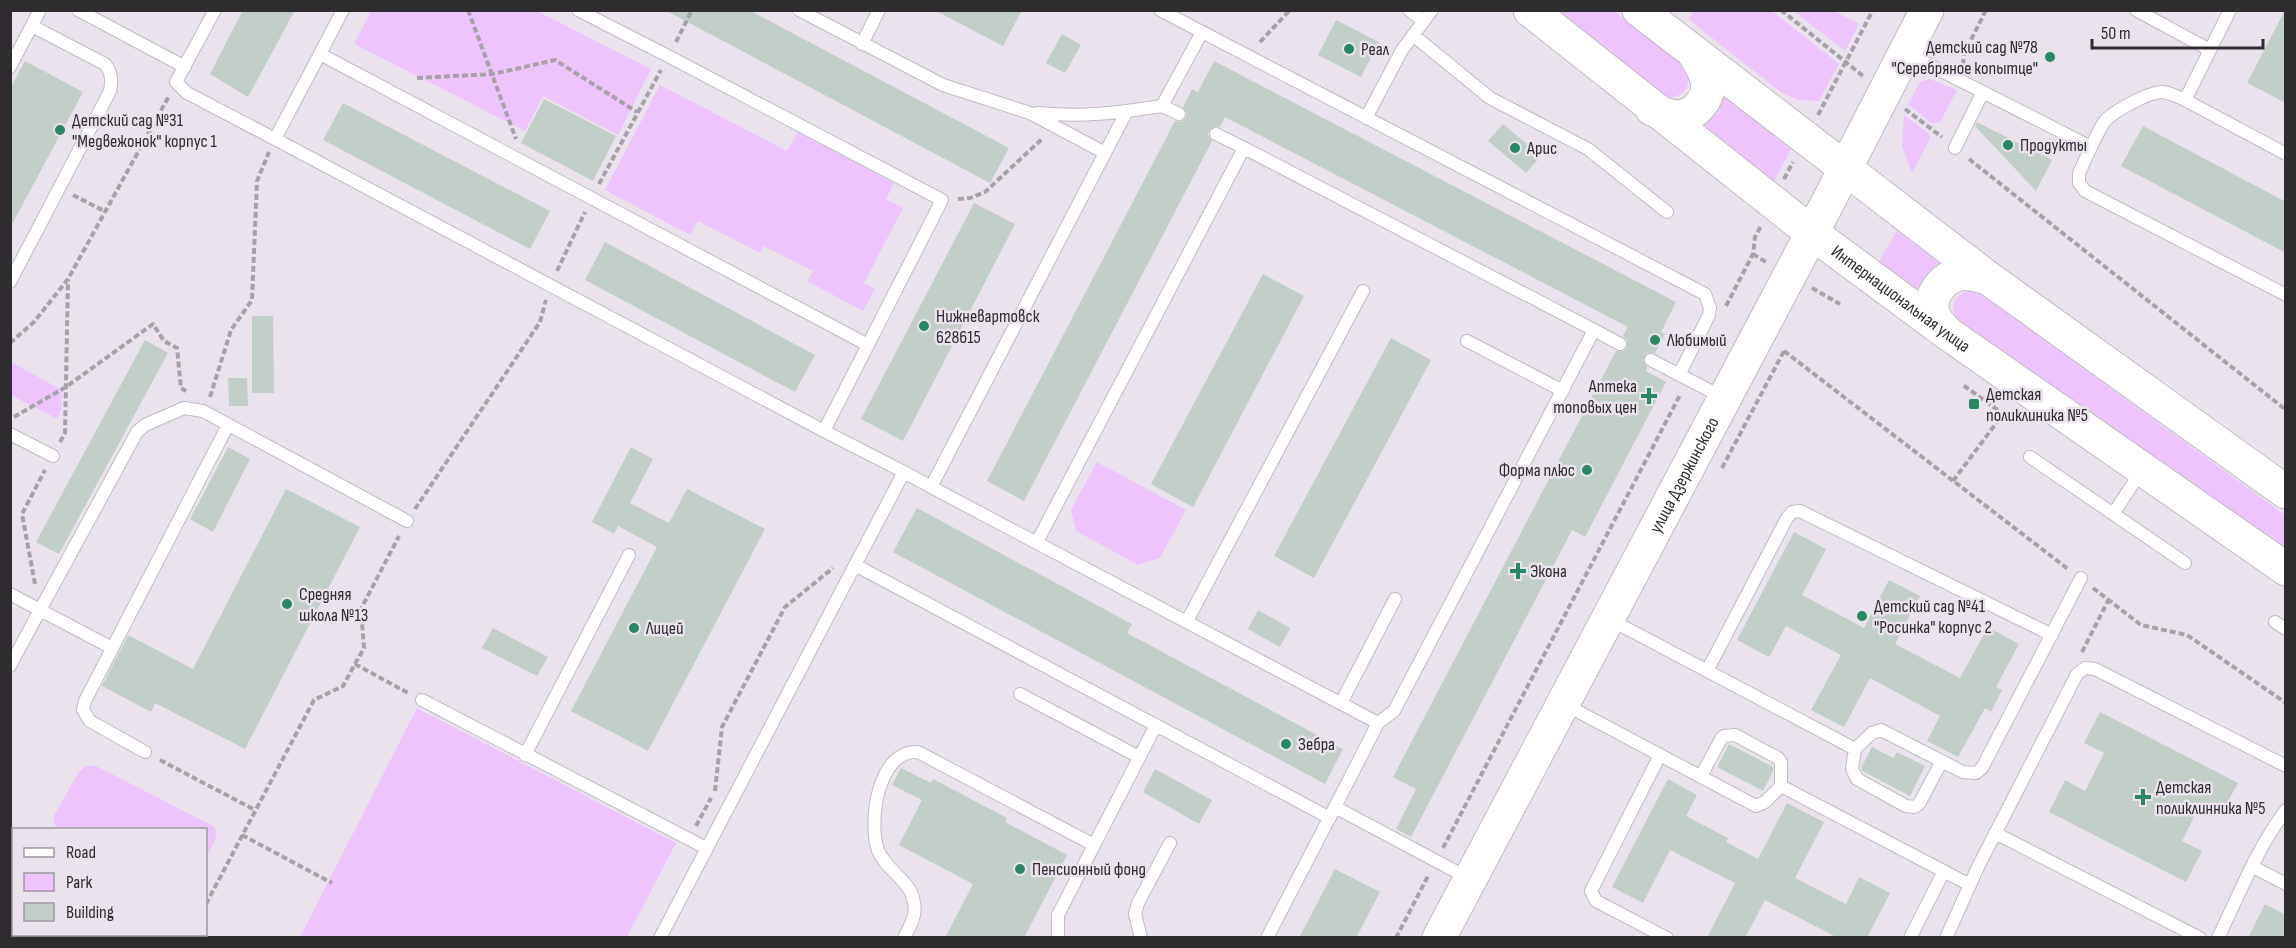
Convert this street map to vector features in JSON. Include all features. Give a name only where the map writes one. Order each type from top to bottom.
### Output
[{"type":"main road","name":"Интернациональная улица","points":[[1530,10],[1651,108],[1812,233],[1947,333],[2286,568]]},
{"type":"main road","points":[[1639,10],[1988,278],[2286,492]]},
{"type":"main road","name":"улица Дзержинского","points":[[1442,936],[1470,878],[1812,233],[1927,10]]},
{"type":"main road","points":[[1651,108],[1665,115],[1680,117],[1695,110],[1702,103],[1708,89],[1707,81],[1695,55]]},
{"type":"main road","points":[[1947,333],[1933,313],[1932,303],[1942,283],[1961,273],[1971,273],[1988,278]]},
{"type":"lane","points":[[10,67],[40,10]]},
{"type":"lane","points":[[78,10],[185,67]]},
{"type":"lane","points":[[215,10],[176,82],[187,93],[1378,723]]},
{"type":"lane","points":[[275,139],[343,10]]},
{"type":"lane","points":[[578,10],[942,200],[824,431]]},
{"type":"lane","points":[[799,10],[943,85],[1030,113],[1105,153]]},
{"type":"lane","points":[[862,44],[879,10]]},
{"type":"lane","points":[[1160,10],[1705,294],[1710,308],[1709,315],[1684,377]]},
{"type":"lane","points":[[1409,10],[1423,21]]},
{"type":"lane","points":[[1366,118],[1402,50],[1432,10]]},
{"type":"lane","points":[[2136,10],[2210,50]]},
{"type":"lane","points":[[2185,100],[2230,10]]},
{"type":"lane","points":[[10,282],[110,91],[112,81],[110,70],[105,64],[32,26]]},
{"type":"lane","points":[[1162,106],[1202,32]]},
{"type":"lane","points":[[1413,35],[1490,98],[1588,149],[1667,212]]},
{"type":"lane","points":[[1905,52],[2091,147]]},
{"type":"lane","points":[[320,54],[868,345]]},
{"type":"lane","points":[[1955,148],[1983,92]]},
{"type":"lane","points":[[2286,154],[2185,100],[2161,92],[2152,93],[2112,113],[2104,122],[2079,173],[2079,183],[2085,190],[2286,295]]},
{"type":"lane","points":[[1030,113],[1066,116],[1096,115],[1162,106],[1179,114]]},
{"type":"lane","points":[[931,487],[1127,111]]},
{"type":"lane","points":[[1216,134],[1620,344]]},
{"type":"lane","points":[[1037,542],[1244,148]]},
{"type":"lane","points":[[1187,621],[1364,291]]},
{"type":"lane","points":[[1267,938],[1378,723],[1394,711],[1594,330]]},
{"type":"lane","points":[[1467,340],[1563,391]]},
{"type":"lane","points":[[1651,360],[1724,398]]},
{"type":"lane","points":[[10,666],[137,432],[145,425],[184,408],[205,407],[228,425],[407,521]]},
{"type":"lane","points":[[145,752],[90,721],[83,710],[85,701],[228,425]]},
{"type":"lane","points":[[10,434],[53,456]]},
{"type":"lane","points":[[2030,457],[2185,563]]},
{"type":"lane","points":[[2114,514],[2142,469]]},
{"type":"lane","points":[[660,938],[904,472]]},
{"type":"lane","points":[[1707,671],[1787,518],[1792,512],[1800,511],[2052,635]]},
{"type":"lane","points":[[525,755],[629,555]]},
{"type":"lane","points":[[855,565],[1156,725],[1470,878]]},
{"type":"lane","points":[[1942,761],[1919,804],[1914,807],[1906,806],[1857,779],[1852,769],[1855,749],[1872,733],[1881,730],[1942,761],[1963,772],[1976,773],[1982,768],[2081,578]]},
{"type":"lane","points":[[10,594],[112,648]]},
{"type":"lane","points":[[1341,703],[1395,599]]},
{"type":"lane","points":[[1608,618],[1855,749]]},
{"type":"lane","points":[[1946,938],[1995,833],[2077,674],[2085,668],[2095,669],[2286,766]]},
{"type":"lane","points":[[1020,694],[1139,757]]},
{"type":"lane","points":[[422,700],[706,848]]},
{"type":"lane","points":[[1563,703],[1756,806],[1765,802],[1781,786],[1783,767],[1778,758],[1735,735],[1729,735],[1721,739],[1701,776]]},
{"type":"lane","points":[[1058,938],[1058,915],[1156,725]]},
{"type":"lane","points":[[904,938],[914,918],[914,898],[879,852],[875,812],[876,799],[884,778],[895,759],[902,754],[918,752],[1094,844]]},
{"type":"lane","points":[[1660,755],[1591,891],[1596,901],[1667,938]]},
{"type":"lane","points":[[1781,786],[1970,885]]},
{"type":"lane","points":[[2218,938],[2253,867],[2286,810]]},
{"type":"lane","points":[[1995,833],[2200,938]]},
{"type":"lane","points":[[1141,938],[1135,914],[1138,903],[1170,843]]},
{"type":"lane","points":[[2253,867],[2286,885]]},
{"type":"lane","points":[[1910,938],[1944,871]]},
{"type":"path","points":[[468,10],[524,162]]},
{"type":"path","points":[[1247,56],[1290,10]]},
{"type":"path","points":[[1781,10],[2286,410]]},
{"type":"path","points":[[1846,62],[1873,10]]},
{"type":"path","points":[[417,78],[493,74],[555,60],[637,112]]},
{"type":"path","points":[[10,344],[34,322],[68,279],[176,82]]},
{"type":"path","points":[[942,200],[970,198],[985,192],[1056,127]]},
{"type":"path","points":[[10,419],[66,387],[153,324],[164,340],[177,348],[181,388],[205,407],[219,373],[231,330],[252,300],[257,181],[275,139]]},
{"type":"path","points":[[59,188],[104,212]]},
{"type":"path","points":[[1779,348],[2141,624],[2187,635],[2286,703]]},
{"type":"path","points":[[1396,938],[1684,377]]},
{"type":"path","points":[[1953,481],[2003,414],[1963,386]]},
{"type":"path","points":[[207,902],[314,700],[343,686],[364,648],[362,609],[407,521]]},
{"type":"path","points":[[689,840],[716,790],[722,727],[786,607],[839,564],[855,565]]},
{"type":"path","points":[[355,664],[422,700]]},
{"type":"path","points":[[145,752],[255,810]]},
{"type":"path","points":[[242,835],[332,883]]},
{"type":"green space","points":[[1695,10],[1772,11],[1839,64],[1819,101],[1798,100],[1782,93],[1688,19]]},
{"type":"green space","points":[[371,11],[537,11],[651,69],[618,135],[543,96],[525,131],[354,44]]},
{"type":"green space","points":[[1554,11],[1614,11],[1682,64],[1688,76],[1685,90],[1668,99]]},
{"type":"green space","points":[[1796,11],[1834,11],[1859,24],[1845,51]]},
{"type":"green space","points":[[1930,79],[1957,90],[1940,122],[1931,123],[1908,104],[1920,82]]},
{"type":"green space","points":[[660,85],[787,151],[798,132],[894,183],[886,199],[903,208],[864,283],[875,289],[863,311],[807,281],[813,271],[764,246],[760,253],[698,221],[690,235],[605,190]]},
{"type":"green space","points":[[1723,95],[1791,149],[1772,185],[1695,125],[1718,111]]},
{"type":"green space","points":[[1904,115],[1928,133],[1930,139],[1912,173],[1902,146]]},
{"type":"green space","points":[[1897,231],[1944,266],[1926,277],[1923,281],[1921,296],[1878,263]]},
{"type":"green space","points":[[1971,290],[1977,291],[2285,515],[2285,547],[1956,320],[1953,305],[1957,297]]},
{"type":"green space","points":[[11,362],[62,390],[61,409],[57,419],[11,395]]},
{"type":"green space","points":[[1097,462],[1186,510],[1160,558],[1138,565],[1076,531],[1071,510]]},
{"type":"green space","points":[[417,708],[676,843],[627,937],[300,937]]},
{"type":"green space","points":[[87,765],[98,767],[215,827],[216,838],[207,856],[207,828],[57,828],[54,824],[54,816],[78,773]]},
{"type":"building","points":[[243,10],[295,10],[248,97],[210,74]]},
{"type":"building","points":[[665,10],[749,10],[1009,148],[990,183]]},
{"type":"building","points":[[934,10],[1022,10],[1003,46]]},
{"type":"building","points":[[2286,10],[2286,103],[2247,83]]},
{"type":"building","name":"Реал","points":[[1336,20],[1379,42],[1361,77],[1318,55]]},
{"type":"building","points":[[1062,34],[1081,45],[1065,73],[1046,63]]},
{"type":"building","points":[[25,61],[83,92],[10,228],[10,89]]},
{"type":"building","points":[[1214,61],[1676,302],[1661,332],[1665,334],[1655,353],[1647,353],[1643,360],[1647,367],[1646,371],[1666,382],[1585,537],[1572,530],[1411,837],[1396,829],[1416,789],[1393,777],[1616,351],[1624,351],[1627,347],[1627,340],[1623,336],[1628,327],[1225,117],[1220,127],[1215,126],[1209,130],[1208,135],[1212,141],[1024,501],[987,481],[1175,121],[1180,122],[1186,118],[1187,113],[1183,107],[1192,89],[1198,92]]},
{"type":"building","points":[[544,99],[616,136],[593,181],[521,143]]},
{"type":"building","points":[[343,103],[550,211],[530,249],[323,140]]},
{"type":"building","name":"Продукты","points":[[1977,122],[2052,160],[2036,191],[1975,126]]},
{"type":"building","name":"Арис","points":[[1503,124],[1541,156],[1526,173],[1488,141]]},
{"type":"building","points":[[2143,126],[2286,202],[2286,253],[2121,166]]},
{"type":"building","points":[[974,203],[1015,224],[903,441],[861,419]]},
{"type":"building","points":[[605,242],[815,355],[795,392],[585,280]]},
{"type":"building","points":[[1263,274],[1304,296],[1193,507],[1151,484]]},
{"type":"building","points":[[252,316],[273,316],[274,393],[252,393]]},
{"type":"building","points":[[1391,338],[1431,360],[1314,578],[1274,556]]},
{"type":"building","points":[[145,340],[168,353],[59,554],[36,542]]},
{"type":"building","points":[[228,378],[247,378],[248,406],[229,406]]},
{"type":"building","points":[[228,447],[250,459],[213,532],[190,519]]},
{"type":"building","points":[[631,447],[653,459],[630,503],[669,523],[687,489],[765,529],[648,751],[571,711],[657,547],[618,526],[614,534],[592,522]]},
{"type":"building","points":[[286,489],[360,527],[245,749],[155,703],[151,712],[102,686],[128,635],[193,669]]},
{"type":"building","points":[[917,508],[1132,624],[1127,633],[1343,749],[1325,784],[893,552]]},
{"type":"building","points":[[1794,532],[1826,549],[1802,595],[1864,628],[1889,580],[1920,596],[1895,644],[1960,678],[1988,627],[2019,644],[1996,687],[2002,690],[1991,712],[1985,708],[1958,757],[1927,741],[1940,716],[1870,678],[1844,727],[1811,710],[1841,655],[1786,626],[1769,657],[1737,640]]},
{"type":"building","points":[[1258,610],[1290,628],[1280,647],[1248,629]]},
{"type":"building","points":[[493,628],[548,657],[537,676],[482,648]]},
{"type":"building","name":"Детская поликлинника №5","points":[[2100,712],[2238,783],[2221,814],[2201,803],[2182,841],[2202,851],[2186,882],[2049,812],[2065,780],[2085,791],[2104,753],[2084,743]]},
{"type":"building","points":[[1729,744],[1773,767],[1763,791],[1717,767]]},
{"type":"building","points":[[1872,747],[1893,758],[1897,752],[1925,766],[1910,796],[1862,771],[1861,768]]},
{"type":"building","points":[[901,768],[931,783],[933,779],[1007,818],[1005,822],[1067,855],[1024,938],[945,938],[973,884],[899,845],[922,800],[892,785]]},
{"type":"building","points":[[1155,769],[1212,800],[1199,824],[1143,792]]},
{"type":"building","points":[[1668,779],[1697,795],[1686,816],[1728,838],[1726,842],[1758,859],[1787,803],[1824,822],[1795,878],[1846,904],[1859,877],[1890,893],[1867,938],[1838,938],[1765,900],[1745,938],[1707,938],[1735,883],[1670,850],[1643,903],[1612,887]]},
{"type":"building","points":[[1335,869],[1380,892],[1356,938],[1299,938]]},
{"type":"building","points":[[2265,904],[2286,915],[2286,938],[2248,938]]},
{"type":"place","name":"Реал","points":[[1349,49]]},
{"type":"place","name":"Детский сад №78 \"Серебряное копытце\"","points":[[2050,57]]},
{"type":"place","name":"Детский сад №31 \"Медвежонок\" корпус 1","points":[[60,130]]},
{"type":"place","name":"Продукты","points":[[2008,145]]},
{"type":"place","name":"Арис","points":[[1515,148]]},
{"type":"place","name":"Нижневартовск 628615","points":[[924,326]]},
{"type":"place","name":"Любимый","points":[[1655,340]]},
{"type":"place","name":"Аптека топовых цен","points":[[1649,396]]},
{"type":"place","name":"Детская поликлиника №5","points":[[1974,404]]},
{"type":"place","name":"Форма плюс","points":[[1587,470]]},
{"type":"place","name":"Экона","points":[[1518,571]]},
{"type":"place","name":"Средняя школа №13","points":[[287,604]]},
{"type":"place","name":"Детский сад №41 \"Росинка\" корпус 2","points":[[1862,616]]},
{"type":"place","name":"Лицей","points":[[634,628]]},
{"type":"place","name":"Зебра","points":[[1286,744]]},
{"type":"place","name":"Детская поликлинника №5","points":[[2143,797]]},
{"type":"place","name":"Пенсионный фонд","points":[[1020,869]]}]
